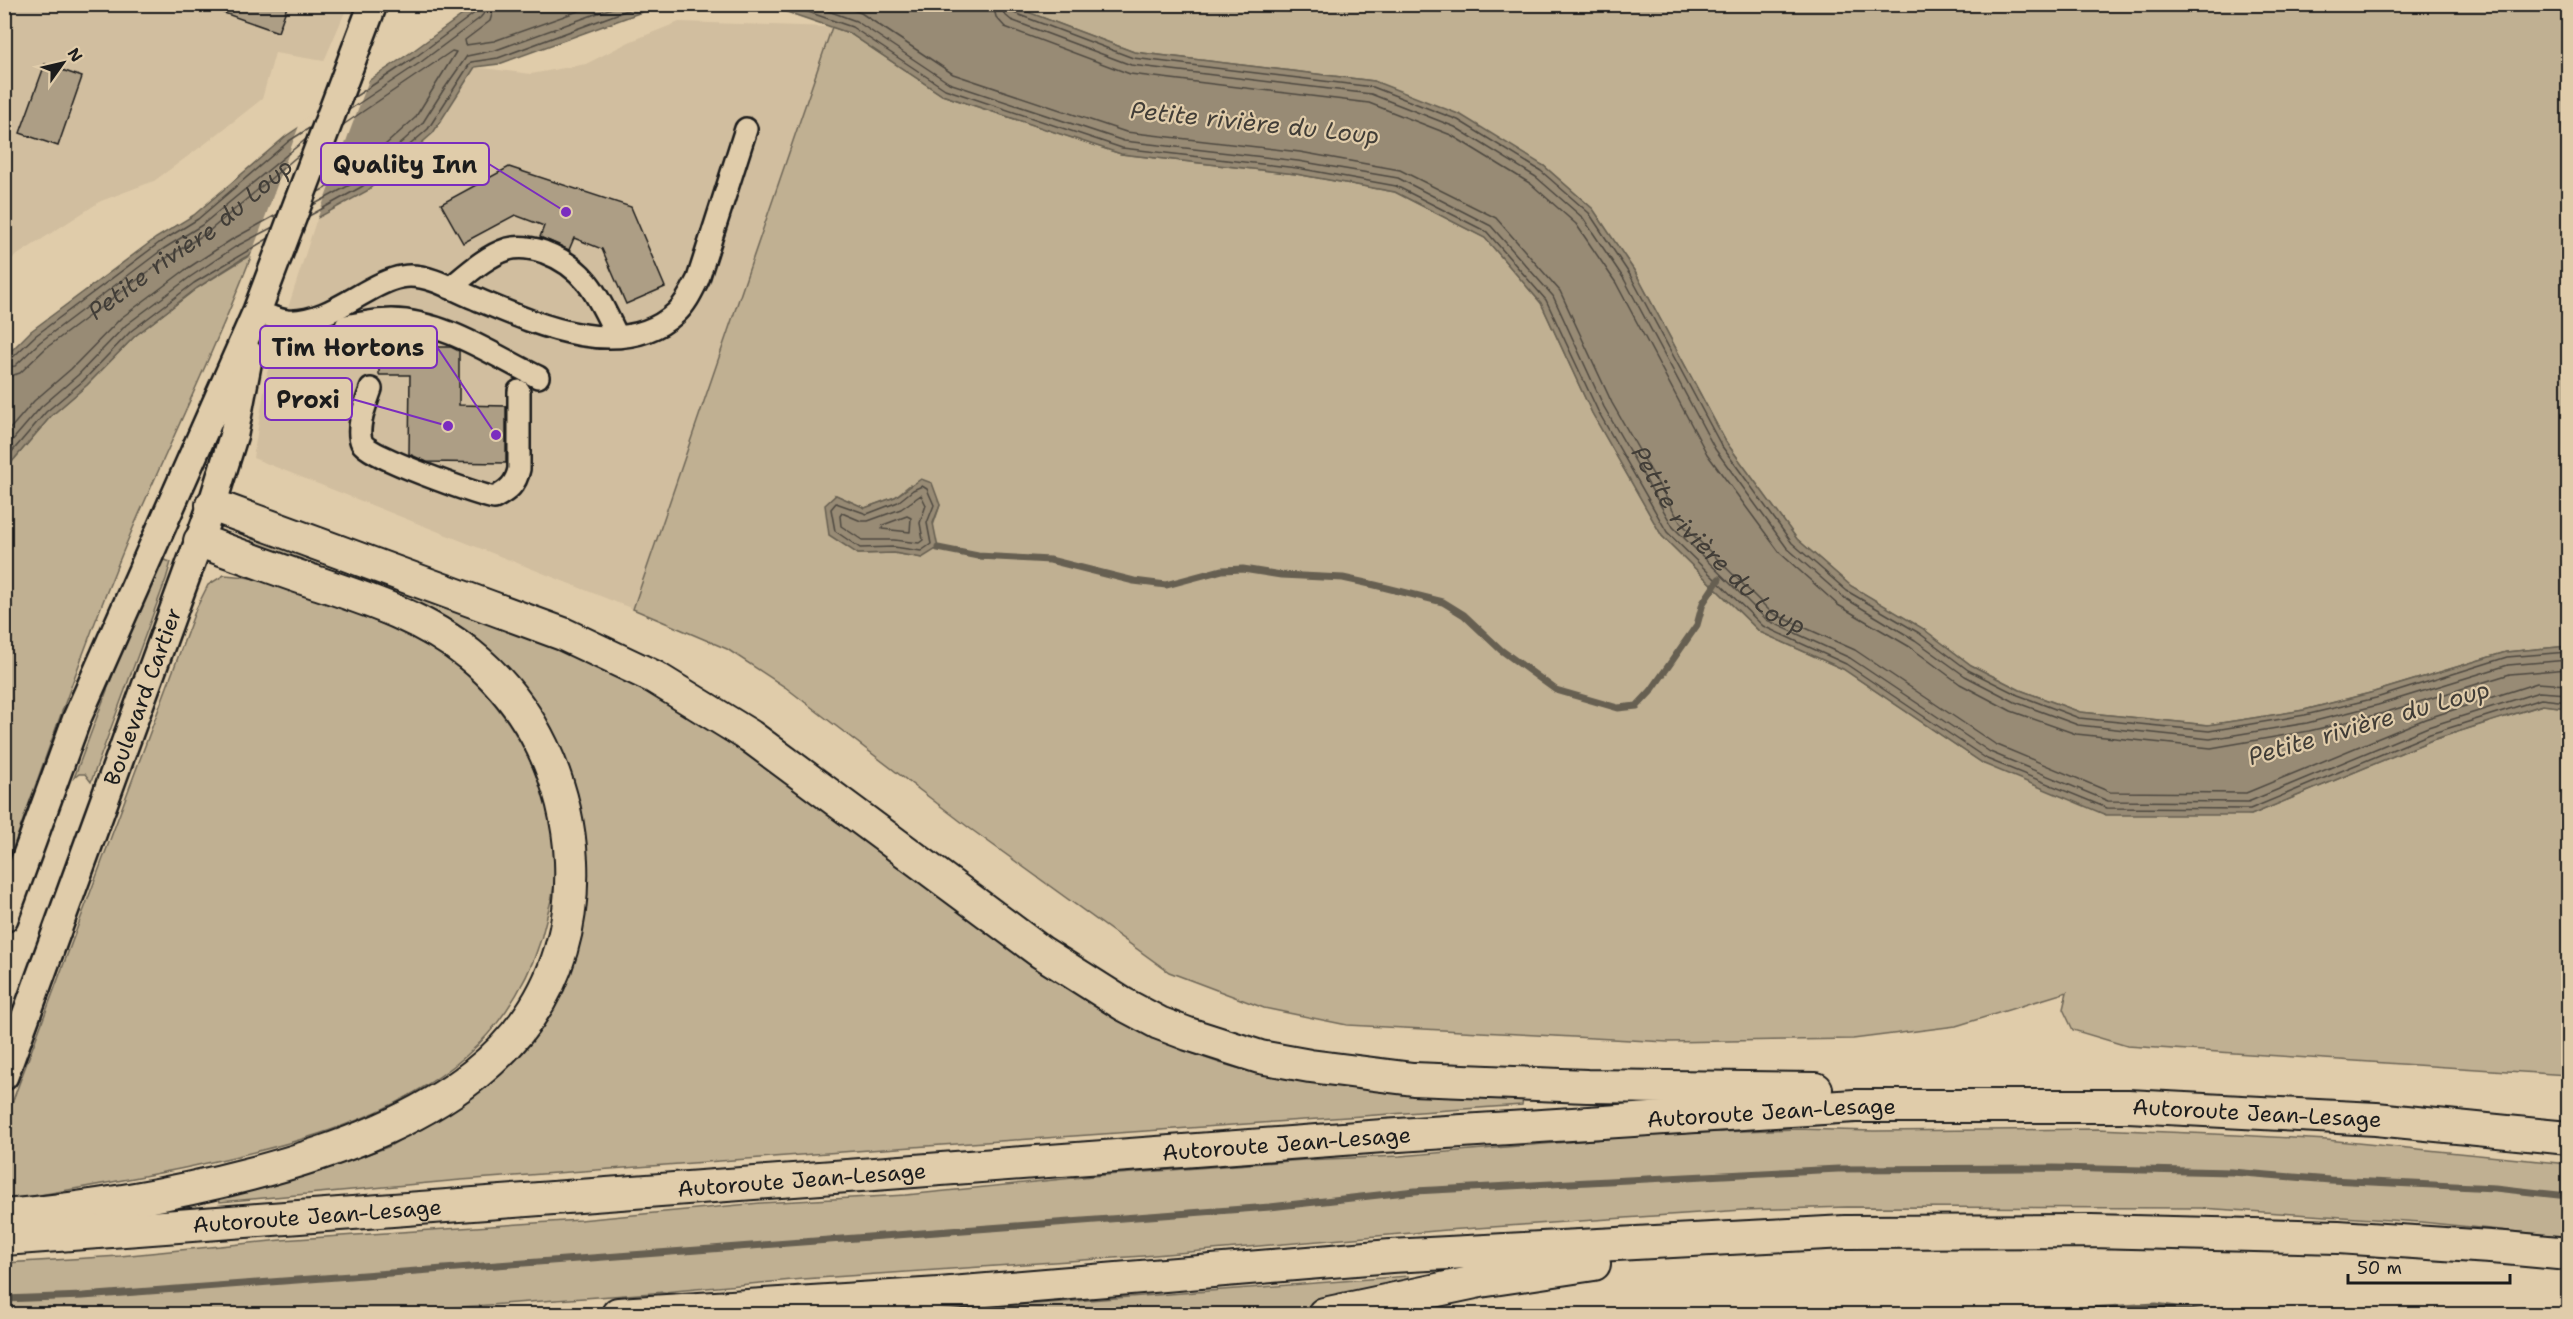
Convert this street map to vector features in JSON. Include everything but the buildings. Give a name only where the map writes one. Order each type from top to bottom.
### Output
[{"type":"highway","points":[[212,505],[544,627],[654,677],[750,736],[1041,952],[1092,985],[1159,1023],[1228,1048],[1260,1057],[1310,1066],[1413,1079],[1587,1086],[1951,1093],[2128,1106]]},
{"type":"highway","points":[[4,1216],[137,1198],[212,1184],[289,1164],[371,1136],[417,1114],[446,1096],[476,1075],[500,1053],[537,1003],[561,954],[572,892],[568,827],[560,791],[548,758],[517,702],[469,654],[414,619],[200,541]]},
{"type":"highway","name":"Autoroute Jean-Lesage","points":[[4,1239],[1593,1121],[1855,1106],[2128,1106],[2376,1119],[2568,1138]]},
{"type":"highway","points":[[618,1314],[939,1294],[1391,1256],[1845,1232],[2091,1231],[2338,1237],[2568,1254]]},
{"type":"highway","points":[[1324,1314],[1480,1281],[1845,1232]]},
{"type":"main road","name":"Boulevard Cartier","points":[[4,918],[77,718],[257,311],[373,4]]},
{"type":"main road","name":"Boulevard Cartier","points":[[4,1076],[212,505],[234,434],[257,311]]},
{"type":"main road","points":[[176,492],[212,505]]},
{"type":"main road","points":[[161,526],[200,541]]},
{"type":"lane","points":[[257,311],[286,321],[311,319],[384,282],[409,276],[431,280],[542,326],[568,333],[617,336],[636,333],[660,324],[675,314],[686,302],[698,279],[746,129]]},
{"type":"lane","points":[[450,288],[488,258],[507,249],[532,248],[558,257],[586,279],[598,297],[617,336]]},
{"type":"lane","points":[[346,326],[394,320],[435,328],[538,377]]},
{"type":"lane","points":[[371,389],[361,425],[360,440],[365,448],[371,453],[412,469],[494,498],[506,492],[517,479],[519,391]]},
{"type":"shaded area","points":[[5,5],[348,5],[324,61],[275,53],[262,99],[206,143],[154,181],[101,201],[5,263]]},
{"type":"shaded area","points":[[1009,5],[2568,5],[2568,646],[2506,652],[2374,692],[2304,710],[2208,725],[2080,712],[2020,690],[1971,665],[1922,628],[1851,586],[1797,539],[1726,442],[1635,272],[1593,209],[1544,166],[1374,81],[1134,52]]},
{"type":"shaded area","points":[[679,22],[832,27],[633,609],[253,458],[267,373],[317,218],[367,191],[433,133],[475,67],[531,74],[586,64],[629,42]]},
{"type":"shaded area","points":[[832,27],[849,33],[942,95],[1121,154],[1296,174],[1395,192],[1485,238],[1541,303],[1592,413],[1662,536],[1760,632],[1843,669],[1984,764],[2251,815],[2432,740],[2543,705],[2568,708],[2568,1075],[2127,1046],[2073,1030],[2063,1009],[2067,992],[1956,1026],[1853,1039],[1668,1042],[1347,1025],[1264,1008],[1169,972],[968,827],[785,687],[727,649],[633,609]],"holes":[[[910,485],[940,505],[922,558],[894,553],[858,554],[835,495],[865,508],[895,497]]]},
{"type":"shaded area","points":[[252,254],[223,326],[110,583],[5,870],[5,470],[51,416],[87,385],[135,336],[197,288]]},
{"type":"shaded area","points":[[253,537],[544,642],[592,661],[638,684],[706,725],[1066,985],[1124,1021],[1155,1037],[1220,1063],[1294,1080],[1332,1086],[1409,1092],[1523,1097],[1522,1105],[461,1180],[220,1202],[219,1195],[277,1184],[388,1147],[477,1092],[505,1067],[526,1043],[582,905],[512,679],[251,544]]},
{"type":"shaded area","points":[[164,560],[171,562],[166,579],[91,782],[85,774],[79,774],[74,778],[136,613],[156,570]]},
{"type":"shaded area","points":[[224,575],[255,579],[285,587],[344,608],[393,629],[440,654],[465,673],[488,697],[509,723],[526,752],[549,815],[554,847],[555,879],[541,939],[526,976],[506,1011],[493,1028],[466,1056],[437,1078],[406,1097],[339,1127],[269,1149],[126,1180],[5,1201],[5,1124],[13,1100],[196,609],[208,585]]},
{"type":"shaded area","points":[[1796,1129],[1874,1131],[2098,1129],[2236,1135],[2327,1140],[2568,1164],[2568,1237],[2421,1222],[2200,1208],[1847,1207],[1743,1210],[1447,1230],[1143,1256],[803,1279],[653,1293],[364,1314],[5,1314],[5,1263],[120,1256],[281,1240],[580,1220],[760,1203],[906,1195],[1093,1176],[1303,1160],[1400,1156],[1650,1135]]},
{"type":"shaded area","points":[[1408,1276],[1409,1285],[1280,1314],[904,1314]]},
{"type":"water","name":"Petite rivière du Loup","points":[[476,5],[661,5],[499,64],[475,67],[433,133],[367,191],[242,259],[197,288],[135,336],[87,385],[51,416],[5,470],[5,357],[31,331],[156,238],[194,215],[286,136],[413,51]]},
{"type":"water","name":"Petite rivière du Loup","points":[[766,5],[1009,5],[1134,52],[1374,81],[1461,115],[1544,166],[1593,209],[1635,272],[1726,442],[1797,539],[1851,586],[1922,628],[1971,665],[2020,690],[2080,712],[2208,725],[2304,710],[2374,692],[2506,652],[2568,646],[2568,708],[2542,705],[2432,740],[2251,815],[2106,815],[1984,764],[1843,669],[1760,632],[1662,536],[1592,413],[1541,303],[1485,238],[1395,192],[1296,174],[1121,154],[942,95],[849,33]]},
{"type":"water","points":[[921,479],[932,483],[940,505],[933,523],[938,548],[922,558],[894,553],[858,554],[829,535],[825,505],[836,495],[865,508],[895,497]]},
{"type":"pier","points":[[370,77],[316,222],[250,258],[300,123]]},
{"type":"waterway","points":[[938,548],[978,556],[1050,560],[1134,581],[1166,585],[1222,570],[1243,569],[1281,575],[1343,578],[1375,585],[1443,602],[1464,615],[1501,650],[1556,690],[1618,708],[1637,706],[1651,691],[1697,625],[1703,603],[1719,579]]},
{"type":"waterway","points":[[4,1299],[83,1296],[1270,1207],[1415,1191],[1838,1169],[2054,1168],[2232,1172],[2330,1180],[2495,1188],[2568,1196]]},
{"type":"waterway","points":[[2023,1314],[2156,1306],[2210,1314]]},
{"type":"place","name":"Quality Inn","points":[[566,212]]},
{"type":"place","name":"Proxi","points":[[448,426]]},
{"type":"place","name":"Tim Hortons","points":[[496,435]]}]
